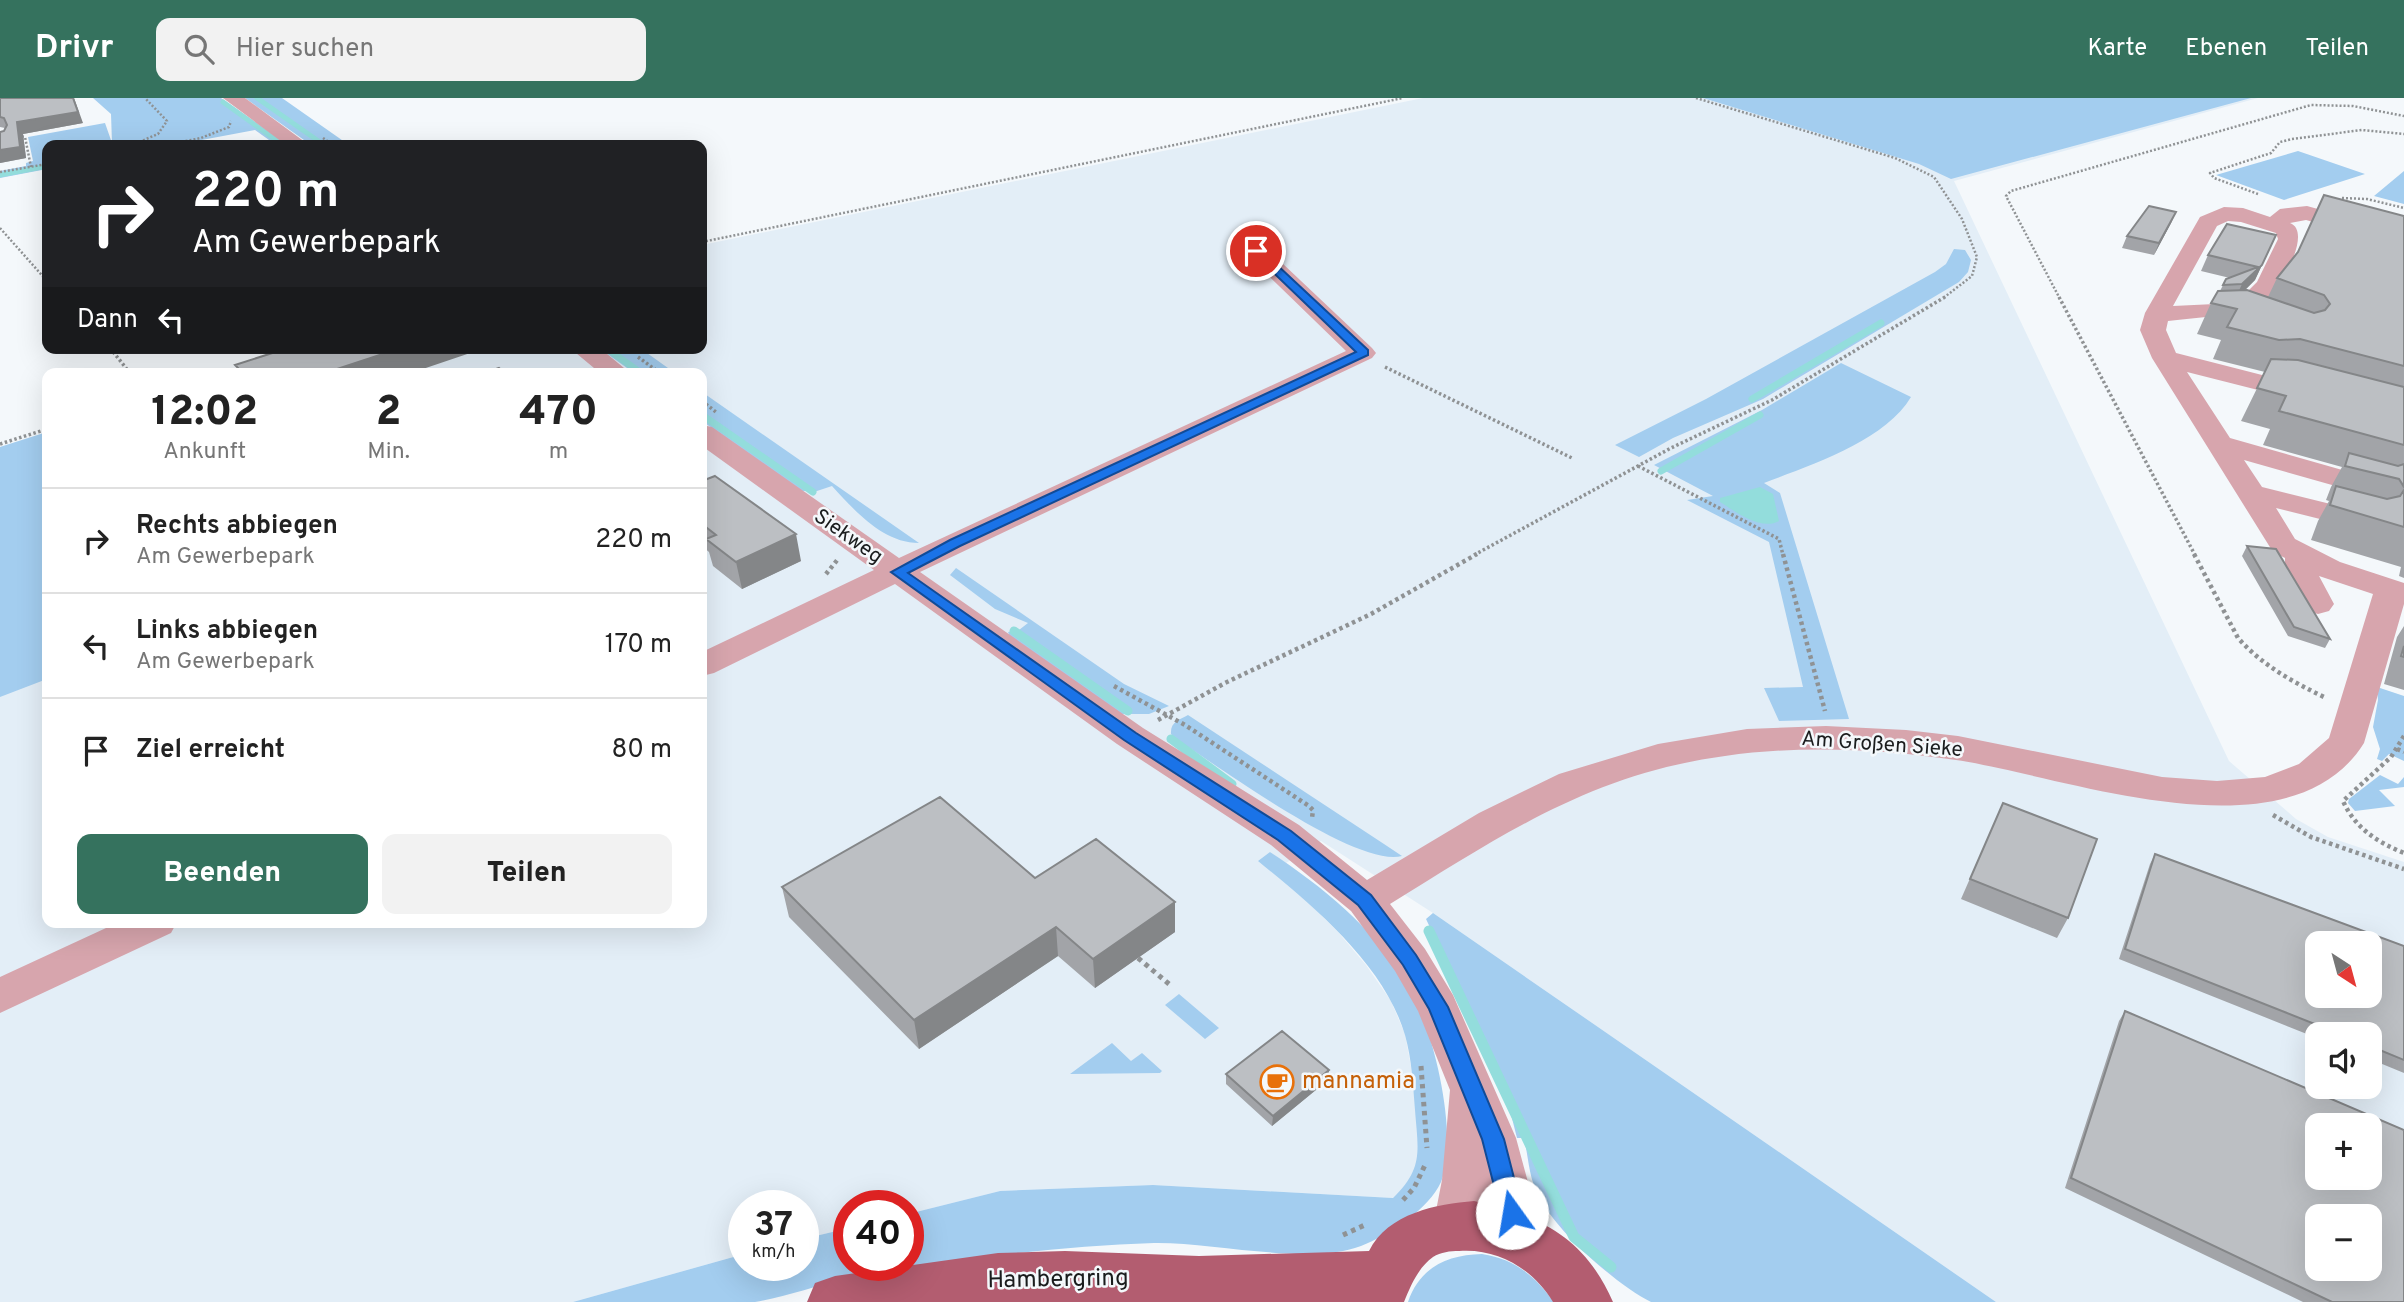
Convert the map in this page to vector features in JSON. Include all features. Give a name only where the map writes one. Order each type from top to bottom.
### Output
[{"type":"main road","points":[[1380,1289],[1396,1257],[1413,1241],[1434,1231],[1480,1225],[1517,1234],[1539,1246],[1558,1262],[1574,1281],[1585,1302]]},
{"type":"main road","name":"Hambergring","points":[[835,1302],[933,1286],[998,1279],[1199,1282],[1303,1276],[1380,1289]]},
{"type":"main road","name":"Hambergring","points":[[1199,1282],[1275,1302]]},
{"type":"street","points":[[230,107],[290,140]]},
{"type":"street","points":[[2276,223],[2288,214],[2306,212],[2404,240]]},
{"type":"street","points":[[2235,311],[2259,297],[2289,239],[2287,229],[2276,223],[2224,214],[2208,222],[2157,313],[2153,330],[2165,358],[2284,545],[2329,569],[2397,592]]},
{"type":"street","points":[[707,663],[955,543],[1363,353],[1256,251]]},
{"type":"street","points":[[2157,313],[2181,315],[2206,310],[2235,311],[2260,320]]},
{"type":"street","points":[[599,354],[626,364]]},
{"type":"street","points":[[2165,358],[2262,383],[2289,402],[2332,404]]},
{"type":"street","name":"Siekweg","points":[[707,437],[1130,736],[1284,835],[1365,900],[1428,988],[1493,1139],[1517,1234]]},
{"type":"street","points":[[2217,443],[2378,489]]},
{"type":"street","points":[[2250,493],[2368,522]]},
{"type":"street","points":[[2301,556],[2301,572],[2318,604]]},
{"type":"street","name":"Am Großen Sieke","points":[[1365,900],[1530,803],[1572,783],[1663,756],[1723,744],[1833,738],[1959,748],[2183,793],[2240,793],[2272,788],[2311,774],[2338,753],[2346,743],[2366,675],[2397,592]]},
{"type":"street","points":[[0,996],[144,928]]},
{"type":"street","name":"Siekweg","points":[[1457,1226],[1466,1180],[1472,1090]]},
{"type":"path","points":[[143,140],[159,133],[167,121],[145,98]]},
{"type":"path","points":[[707,241],[1403,98]]},
{"type":"path","points":[[1130,736],[1225,683],[1383,608],[1638,466],[1772,400],[1957,290],[1970,279],[1977,266],[1972,242],[1948,194],[1925,171],[1906,162],[1696,98]]},
{"type":"path","points":[[187,140],[224,131],[231,125],[230,107]]},
{"type":"path","points":[[2263,196],[2214,178],[2210,173],[2276,151],[2280,142],[2292,139],[2362,130],[2404,134]]},
{"type":"path","points":[[13,136],[26,138],[31,167]]},
{"type":"path","points":[[0,172],[42,165]]},
{"type":"path","points":[[2335,199],[2367,199],[2404,208]]},
{"type":"path","points":[[0,228],[42,275]]},
{"type":"path","points":[[1363,353],[1382,366],[1572,458]]},
{"type":"path","points":[[115,354],[126,368]]},
{"type":"path","points":[[245,368],[255,365]]},
{"type":"path","points":[[0,444],[42,431]]},
{"type":"path","points":[[1638,466],[1779,539],[1833,738]]},
{"type":"path","points":[[2278,674],[2356,712]]},
{"type":"path","points":[[2404,736],[2397,749],[2370,780],[2343,801],[2351,819],[2373,838],[2404,853]]},
{"type":"path","points":[[2397,749],[2404,752]]},
{"type":"path","points":[[2240,793],[2290,827],[2311,837],[2404,869]]},
{"type":"path","points":[[1138,958],[1169,984]]},
{"type":"path","points":[[1397,1205],[1414,1188],[1425,1167],[1427,1152],[1420,1057]]},
{"type":"path","points":[[1334,1237],[1353,1232],[1372,1221]]},
{"type":"shaded area","points":[[93,98],[221,98],[281,140],[269,140],[255,130],[202,140],[112,140],[111,114]]},
{"type":"shaded area","points":[[245,98],[282,98],[342,140],[304,140]]},
{"type":"shaded area","points":[[1423,98],[2258,98],[1954,181],[2229,761],[2296,819],[2328,837],[2404,862],[2404,1302],[1996,1302],[1433,913],[1321,841],[1286,863],[1270,852],[1309,903],[1366,965],[1391,1001],[1405,1034],[1412,1072],[1419,1147],[1416,1168],[1410,1182],[1393,1198],[1153,1185],[1000,1191],[924,1210],[924,1190],[833,1190],[833,1232],[819,1235],[819,1190],[728,1190],[728,1258],[573,1302],[0,1302],[0,447],[42,434],[42,928],[707,928],[707,368],[255,368],[300,354],[707,354],[707,244]]},
{"type":"shaded area","points":[[1703,98],[2251,98],[1951,179],[1919,164]]},
{"type":"shaded area","points":[[105,123],[111,140],[42,140],[42,170],[0,178],[0,171],[26,166],[26,163],[33,161],[28,137]]},
{"type":"shaded area","points":[[2298,151],[2365,174],[2284,200],[2216,175]]},
{"type":"shaded area","points":[[2404,171],[2404,204],[2374,196]]},
{"type":"shaded area","points":[[1954,249],[1965,250],[1971,260],[1968,272],[1959,282],[1763,399],[1673,438],[1639,457],[1615,445],[1706,399],[1935,272],[1946,264]]},
{"type":"shaded area","points":[[607,354],[648,354],[668,368],[627,368]]},
{"type":"shaded area","points":[[1841,363],[1911,397],[1899,413],[1865,439],[1824,460],[1764,483],[1780,493],[1849,719],[1779,721],[1764,688],[1803,687],[1769,542],[1687,500],[1713,496],[1654,465],[1762,410]]},
{"type":"shaded area","points":[[707,395],[919,543],[906,542],[882,532],[860,515],[832,486],[817,491],[801,491],[707,425]]},
{"type":"shaded area","points":[[42,434],[42,681],[0,697],[0,447]]},
{"type":"shaded area","points":[[1760,487],[1773,494],[1779,521],[1764,524],[1757,522],[1720,502],[1720,498]]},
{"type":"shaded area","points":[[956,568],[1124,684],[1169,706],[1149,714],[1120,714],[1010,637],[1008,632],[1019,630],[1028,623],[995,609],[950,575]]},
{"type":"shaded area","points":[[2377,687],[2404,696],[2404,761],[2389,754],[2382,761],[2377,759],[2380,749],[2373,727],[2378,700]]},
{"type":"shaded area","points":[[1188,715],[1402,856],[1381,856],[1353,847],[1322,832],[1176,739],[1171,734],[1174,724]]},
{"type":"shaded area","points":[[2380,775],[2398,784],[2404,777],[2404,787],[2379,790],[2395,806],[2355,811],[2348,803],[2349,799]]},
{"type":"shaded area","points":[[1270,852],[1309,879],[1345,909],[1392,961],[1416,1000],[1434,1050],[1445,1109],[1447,1137],[1446,1162],[1441,1182],[1427,1202],[1407,1220],[1384,1235],[1361,1246],[1339,1252],[1288,1254],[1154,1243],[1037,1251],[924,1267],[924,1210],[1000,1191],[1153,1185],[1393,1198],[1403,1187],[1414,1168],[1418,1148],[1412,1072],[1405,1035],[1395,1009],[1381,984],[1344,938],[1258,861]]},
{"type":"shaded area","points":[[1433,913],[1996,1302],[1651,1302],[1636,1294],[1603,1269],[1570,1238],[1544,1206],[1536,1191],[1524,1138],[1517,1138],[1502,1079],[1426,919]]},
{"type":"shaded area","points":[[1179,994],[1219,1028],[1205,1039],[1165,1005]]},
{"type":"shaded area","points":[[1112,1043],[1131,1061],[1142,1053],[1162,1071],[1070,1074]]},
{"type":"shaded area","points":[[833,1232],[833,1281],[840,1281],[755,1302],[573,1302],[728,1258],[728,1281],[819,1281],[819,1235]]},
{"type":"shaded area","points":[[1482,1254],[1494,1256],[1523,1270],[1554,1302],[1408,1302],[1420,1280],[1436,1265],[1457,1257]]},
{"type":"building","points":[[0,98],[73,98],[78,112],[17,122],[20,147],[0,150],[0,132],[4,131],[7,125],[4,118],[0,117]]},
{"type":"building","points":[[2324,195],[2404,216],[2404,366],[2300,339],[2279,340],[2227,327],[2237,309],[2211,303],[2218,291],[2247,290],[2314,313],[2325,310],[2330,304],[2324,295],[2277,278],[2298,252]]},
{"type":"building","points":[[2149,206],[2176,212],[2159,243],[2127,236]]},
{"type":"building","points":[[2227,224],[2276,235],[2262,265],[2242,284],[2223,285],[2226,279],[2258,267],[2208,255]]},
{"type":"building","points":[[269,354],[383,354],[340,368],[238,368],[235,365]]},
{"type":"building","points":[[2271,359],[2298,360],[2404,387],[2404,445],[2279,411],[2286,396],[2257,388]]},
{"type":"building","points":[[2349,453],[2398,466],[2404,464],[2404,487],[2399,479],[2345,466]]},
{"type":"building","points":[[715,476],[796,534],[736,562],[707,540],[716,535],[707,528],[707,479]]},
{"type":"building","points":[[2336,486],[2387,499],[2400,496],[2404,490],[2404,527],[2330,505]]},
{"type":"building","points":[[2247,546],[2276,549],[2330,639],[2294,627]]},
{"type":"building","points":[[940,797],[1035,878],[1096,839],[1175,902],[1093,959],[1056,927],[914,1020],[782,887]]},
{"type":"building","points":[[2003,803],[2097,839],[2068,918],[1970,879]]},
{"type":"building","points":[[2155,854],[2363,931],[2305,931],[2305,1008],[2382,1008],[2382,938],[2404,946],[2404,1060],[2382,1051],[2382,1022],[2310,1022],[2125,949]]},
{"type":"building","points":[[2125,1011],[2305,1088],[2305,1099],[2331,1099],[2364,1113],[2305,1113],[2305,1190],[2382,1190],[2382,1121],[2404,1130],[2404,1302],[2332,1302],[2071,1178]]},
{"type":"building","name":"mannamia","points":[[1282,1031],[1329,1070],[1273,1116],[1226,1074]]},
{"type":"waterway","points":[[257,98],[317,140]]},
{"type":"waterway","points":[[223,102],[276,140]]},
{"type":"waterway","points":[[0,175],[42,167]]},
{"type":"waterway","points":[[1752,399],[1881,323]]},
{"type":"waterway","points":[[614,354],[634,368]]},
{"type":"waterway","points":[[1661,471],[1760,415]]},
{"type":"waterway","points":[[707,418],[813,492]]},
{"type":"waterway","points":[[1014,631],[1128,711]]},
{"type":"waterway","points":[[1171,739],[1232,784]]},
{"type":"waterway","points":[[1429,931],[1574,1237],[1611,1267]]},
{"type":"place","name":"mannamia","points":[[1277,1082]]},
{"type":"route","points":[[1256,251],[1363,353],[898,572],[1130,736],[1284,835],[1365,900],[1410,960],[1438,1007],[1493,1139],[1512,1213]]}]
